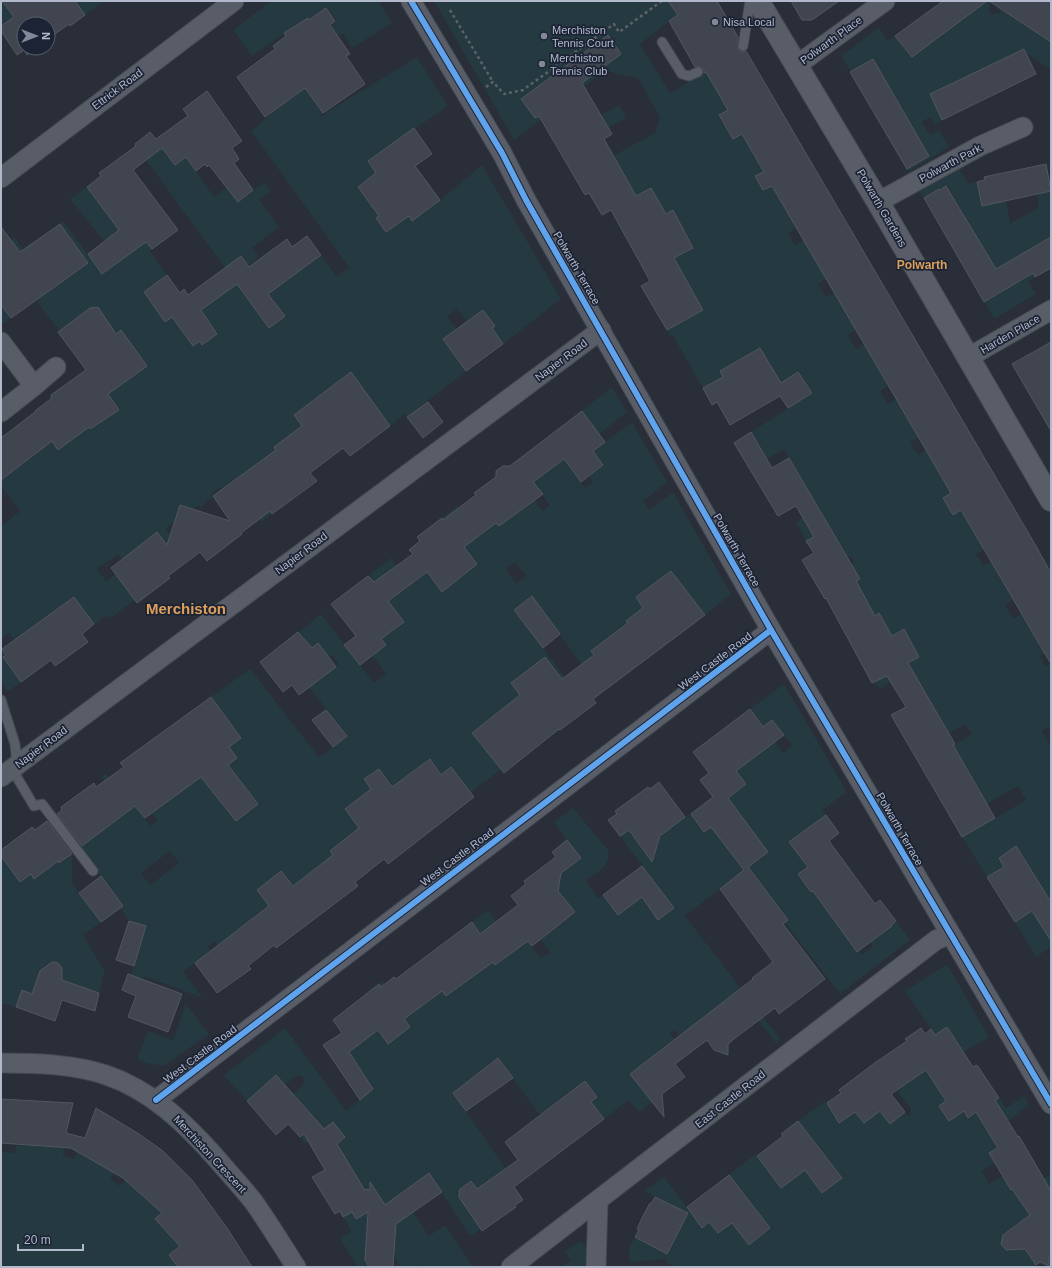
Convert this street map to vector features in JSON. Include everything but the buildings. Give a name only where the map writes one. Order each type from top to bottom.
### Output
[{"type":"street","name":"Ettrick Road","points":[[1,178],[234,1]]},
{"type":"street","name":"Polwarth Terrace","points":[[411,1],[502,153],[526,200],[771,630],[1051,1104]]},
{"type":"street","name":"Polwarth Gardens","points":[[758,1],[878,202],[1051,500]]},
{"type":"street","name":"Polwarth Place","points":[[797,65],[885,1]]},
{"type":"street","name":"Polwarth Park","points":[[878,202],[980,146],[1022,128]]},
{"type":"street","name":"Harden Place","points":[[969,357],[1051,310]]},
{"type":"street","name":"Napier Road","points":[[10,770],[601,330]]},
{"type":"street","points":[[1,342],[34,386]]},
{"type":"street","points":[[1,412],[56,367]]},
{"type":"street","name":"West Castle Road","points":[[156,1100],[771,630]]},
{"type":"street","name":"East Castle Road","points":[[511,1267],[936,940],[950,934]]},
{"type":"street","name":"Merchiston Crescent","points":[[1,1063],[54,1065],[98,1073],[124,1082],[156,1100],[190,1130],[238,1182],[269,1224],[296,1267]]},
{"type":"street","points":[[596,1267],[598,1201]]},
{"type":"lane","points":[[743,46],[750,1]]},
{"type":"lane","points":[[662,42],[682,74],[689,76],[698,72]]},
{"type":"lane","points":[[1,700],[15,744],[10,770],[34,806],[42,804],[93,871]]},
{"type":"path","points":[[450,10],[493,82],[504,94],[523,90],[614,24],[619,32],[662,1]]},
{"type":"path","points":[[468,96],[493,82]]},
{"type":"shaded area","points":[[1,1],[15,1],[7,7],[14,17],[1,26]]},
{"type":"shaded area","points":[[75,1],[104,1],[85,15]]},
{"type":"shaded area","points":[[271,1],[383,1],[380,3],[392,23],[352,48],[343,33],[338,36],[331,26],[337,21],[327,7],[309,20],[307,18],[252,56],[233,30]]},
{"type":"shaded area","points":[[434,1],[669,1],[678,15],[640,44],[670,93],[706,72],[728,110],[718,116],[723,125],[733,119],[764,172],[755,177],[763,190],[772,186],[796,228],[788,233],[795,245],[804,240],[826,279],[818,284],[826,297],[834,292],[856,330],[848,335],[856,349],[864,344],[888,386],[880,391],[888,404],[896,399],[919,437],[910,442],[918,455],[926,450],[951,493],[943,498],[953,515],[961,510],[984,550],[976,554],[983,566],[991,562],[1013,600],[1005,605],[1013,618],[1021,614],[1045,653],[1040,656],[1045,666],[1051,663],[1051,726],[1042,731],[1051,747],[1051,898],[1049,899],[1016,847],[999,857],[1004,867],[987,877],[962,837],[1026,800],[1018,786],[987,804],[968,771],[920,765],[972,734],[965,724],[949,733],[922,686],[900,698],[891,681],[879,689],[875,682],[919,657],[904,629],[892,636],[879,613],[875,616],[860,589],[843,589],[860,579],[851,564],[854,562],[851,557],[848,558],[830,528],[806,541],[796,522],[819,508],[784,449],[767,459],[751,432],[812,393],[799,372],[781,383],[760,348],[720,371],[723,377],[703,388],[673,336],[670,337],[667,330],[703,309],[678,265],[650,281],[646,274],[693,248],[673,210],[625,237],[618,224],[656,196],[651,188],[636,196],[613,156],[655,133],[660,117],[638,78],[604,71],[514,140]]},
{"type":"shaded area","points":[[990,2],[990,14],[1000,13],[999,2],[1015,14],[1013,17],[1051,42],[1051,70],[1022,50],[930,94],[942,120],[935,124],[949,147],[908,172],[907,169],[929,156],[873,59],[851,72],[841,56],[879,27],[887,41],[895,36],[912,57],[963,19],[972,3]],"holes":[[[930,117],[938,131],[930,135],[922,122]]]},
{"type":"shaded area","points":[[417,57],[448,106],[368,161],[376,173],[358,187],[379,216],[376,219],[386,232],[408,214],[412,220],[440,200],[482,165],[561,299],[503,344],[492,328],[495,326],[483,310],[467,322],[457,309],[447,316],[457,329],[443,339],[466,371],[407,417],[405,414],[390,426],[351,373],[294,415],[310,436],[285,439],[274,447],[282,457],[243,474],[272,514],[261,522],[245,500],[234,507],[220,487],[211,494],[214,498],[207,500],[202,507],[197,506],[166,529],[189,560],[182,565],[157,532],[143,542],[148,549],[133,560],[128,554],[122,559],[118,554],[97,569],[106,581],[115,574],[135,600],[110,618],[107,615],[94,625],[74,597],[15,640],[9,633],[1,639],[1,526],[20,511],[1,486],[1,470],[15,469],[37,452],[18,427],[66,425],[48,401],[51,395],[72,425],[82,418],[90,429],[118,409],[97,379],[103,367],[118,387],[147,366],[121,330],[81,360],[36,300],[49,290],[11,240],[14,237],[35,265],[88,263],[60,224],[63,221],[103,274],[127,255],[112,251],[70,199],[87,187],[127,239],[138,231],[152,249],[150,251],[167,275],[144,293],[165,322],[179,312],[193,332],[186,337],[193,346],[200,341],[202,345],[217,334],[200,310],[237,284],[269,328],[285,316],[253,272],[270,292],[321,255],[337,277],[349,267],[251,131],[285,102],[305,88],[323,113],[316,119]]},
{"type":"shaded area","points":[[619,105],[626,118],[608,128],[601,115]]},
{"type":"shaded area","points":[[162,148],[175,165],[186,157],[214,197],[227,187],[238,202],[264,182],[271,191],[259,200],[279,227],[252,248],[259,257],[248,266],[241,257],[225,268],[146,160]]},
{"type":"shaded area","points":[[959,168],[969,184],[977,182],[980,198],[1006,200],[1010,224],[1039,207],[1037,194],[1051,191],[1051,237],[1022,254],[1035,277],[1028,282],[1036,294],[994,319],[985,302],[1007,289],[952,194],[947,186],[924,198],[919,192]]},
{"type":"shaded area","points":[[1,305],[11,318],[3,324],[1,322]]},
{"type":"shaded area","points":[[612,387],[627,412],[599,434],[582,411]]},
{"type":"shaded area","points":[[632,422],[667,482],[643,501],[649,510],[673,492],[731,594],[705,615],[671,571],[636,597],[651,618],[634,615],[626,621],[628,623],[591,651],[615,683],[602,692],[531,596],[514,610],[565,677],[562,679],[511,683],[528,706],[537,699],[560,730],[549,738],[546,735],[497,713],[472,733],[501,769],[471,793],[451,767],[441,775],[429,759],[407,776],[410,811],[378,769],[365,779],[374,793],[368,791],[345,809],[365,835],[344,840],[331,851],[333,855],[300,880],[296,889],[288,879],[278,886],[271,879],[257,890],[269,906],[253,918],[261,928],[218,946],[215,941],[208,947],[211,951],[183,972],[203,998],[144,976],[141,981],[130,977],[146,926],[129,921],[120,908],[123,906],[79,848],[109,825],[115,813],[119,818],[127,812],[102,777],[106,774],[120,792],[123,790],[151,826],[157,821],[147,807],[156,810],[189,785],[177,744],[236,821],[258,803],[247,789],[218,772],[237,758],[229,747],[241,738],[211,697],[250,669],[319,757],[347,736],[309,687],[339,664],[332,655],[329,657],[312,648],[299,632],[321,614],[374,683],[386,673],[355,636],[366,628],[386,645],[378,634],[394,630],[404,622],[368,576],[391,558],[411,584],[421,577],[407,558],[413,554],[442,592],[477,564],[442,518],[457,506],[480,536],[496,523],[499,526],[535,500],[542,511],[550,505],[526,472],[563,459],[585,488],[593,482],[589,476],[603,465],[593,451]],"holes":[[[515,562],[526,576],[516,584],[506,569]],[[170,851],[179,863],[150,885],[141,873]]]},
{"type":"shaded area","points":[[1,648],[6,655],[3,657],[21,682],[7,692],[1,679]]},
{"type":"shaded area","points":[[784,684],[847,792],[822,810],[826,815],[790,842],[807,867],[798,874],[812,892],[848,865],[855,878],[821,903],[827,911],[838,903],[833,919],[857,952],[859,951],[862,955],[873,946],[870,942],[892,926],[891,925],[896,921],[910,940],[840,994],[785,923],[788,920],[748,867],[768,852],[718,785],[731,796],[746,784],[736,771],[775,742],[783,753],[792,746],[772,720],[763,727],[750,709]]},
{"type":"shaded area","points":[[573,808],[608,850],[608,861],[598,872],[586,881],[598,898],[603,895],[618,915],[642,897],[658,919],[674,908],[620,836],[629,830],[645,853],[648,853],[655,850],[658,844],[656,841],[663,836],[659,832],[676,824],[690,813],[704,832],[718,822],[731,853],[744,870],[685,916],[781,1040],[776,1043],[736,992],[695,1023],[696,1026],[680,1037],[675,1030],[670,1033],[675,1040],[631,1073],[652,1102],[639,1112],[629,1100],[604,1119],[591,1102],[597,1097],[585,1081],[540,1115],[497,1058],[453,1093],[506,1169],[477,1189],[471,1181],[456,1192],[481,1229],[470,1236],[429,1173],[400,1193],[429,1236],[445,1225],[473,1267],[423,1267],[422,1264],[417,1267],[401,1267],[394,1256],[396,1231],[384,1216],[368,1252],[365,1252],[365,1263],[367,1263],[369,1267],[358,1267],[340,1239],[351,1231],[343,1217],[352,1212],[356,1219],[378,1206],[380,1198],[377,1192],[370,1190],[367,1193],[345,1158],[329,1150],[345,1137],[332,1122],[305,1144],[300,1137],[317,1122],[293,1094],[303,1085],[304,1080],[301,1076],[296,1076],[285,1085],[276,1075],[247,1101],[224,1075],[285,1028],[346,1111],[373,1089],[349,1052],[378,1030],[388,1044],[393,1005],[379,984],[382,981],[421,1006],[442,990],[447,996],[459,987],[455,981],[488,956],[496,965],[505,958],[498,949],[494,952],[472,922],[488,910],[508,937],[519,930],[541,958],[550,952],[529,923],[541,914],[553,930],[575,913],[541,868],[556,857],[565,869],[580,858],[554,822]]},
{"type":"shaded area","points":[[1,856],[31,874],[34,878],[54,856],[60,864],[72,856],[72,883],[101,922],[83,935],[102,967],[105,968],[99,993],[60,979],[62,969],[60,965],[51,963],[47,965],[45,973],[40,972],[32,994],[22,991],[16,1007],[4,1003],[1,1007]]},
{"type":"shaded area","points":[[1032,911],[1037,919],[1051,911],[1051,947],[1036,957],[1015,922]]},
{"type":"shaded area","points":[[944,966],[948,966],[989,1037],[959,1055],[957,1042],[947,1027],[935,1035],[905,991]]},
{"type":"shaded area","points":[[186,1004],[209,1034],[164,1066],[146,1063],[137,1059],[148,1031],[173,1040]]},
{"type":"shaded area","points":[[926,1070],[947,1100],[939,1106],[949,1121],[964,1111],[968,1118],[999,1098],[1006,1108],[1024,1096],[1029,1105],[990,1134],[998,1148],[995,1163],[982,1171],[989,1184],[1003,1176],[1011,1190],[1039,1173],[1043,1179],[1051,1173],[1051,1196],[1030,1215],[1003,1234],[1001,1244],[1006,1250],[1021,1244],[1037,1267],[672,1267],[672,1264],[667,1264],[666,1259],[630,1262],[629,1249],[635,1237],[668,1252],[670,1247],[666,1246],[687,1215],[683,1211],[645,1191],[664,1177],[702,1227],[709,1222],[719,1233],[732,1223],[749,1245],[770,1228],[729,1175],[755,1154],[781,1188],[805,1169],[823,1193],[842,1178],[798,1121],[825,1101],[839,1122],[842,1093],[864,1123],[880,1111],[890,1124],[905,1112],[909,1117],[911,1109],[890,1081],[913,1079]]},
{"type":"shaded area","points":[[16,1145],[65,1147],[63,1156],[75,1159],[77,1151],[115,1173],[110,1179],[120,1186],[125,1180],[162,1213],[188,1245],[169,1255],[178,1267],[1,1267],[1,1152],[15,1153]]},
{"type":"shaded area","points":[[579,1242],[583,1243],[586,1248],[586,1267],[561,1267],[571,1260],[565,1252]]},
{"type":"cycle path","points":[[411,1],[502,153],[526,200],[771,630],[1051,1104]]},
{"type":"cycle path","points":[[156,1100],[771,630]]},
{"type":"place","name":"Nisa Local","points":[[715,22]]},
{"type":"place","name":"Merchiston Tennis Court","points":[[544,36]]},
{"type":"place","name":"Merchiston Tennis Club","points":[[542,64]]},
{"type":"district","name":"Polwarth","points":[[922,265]]},
{"type":"district","name":"Merchiston","points":[[186,609]]}]
